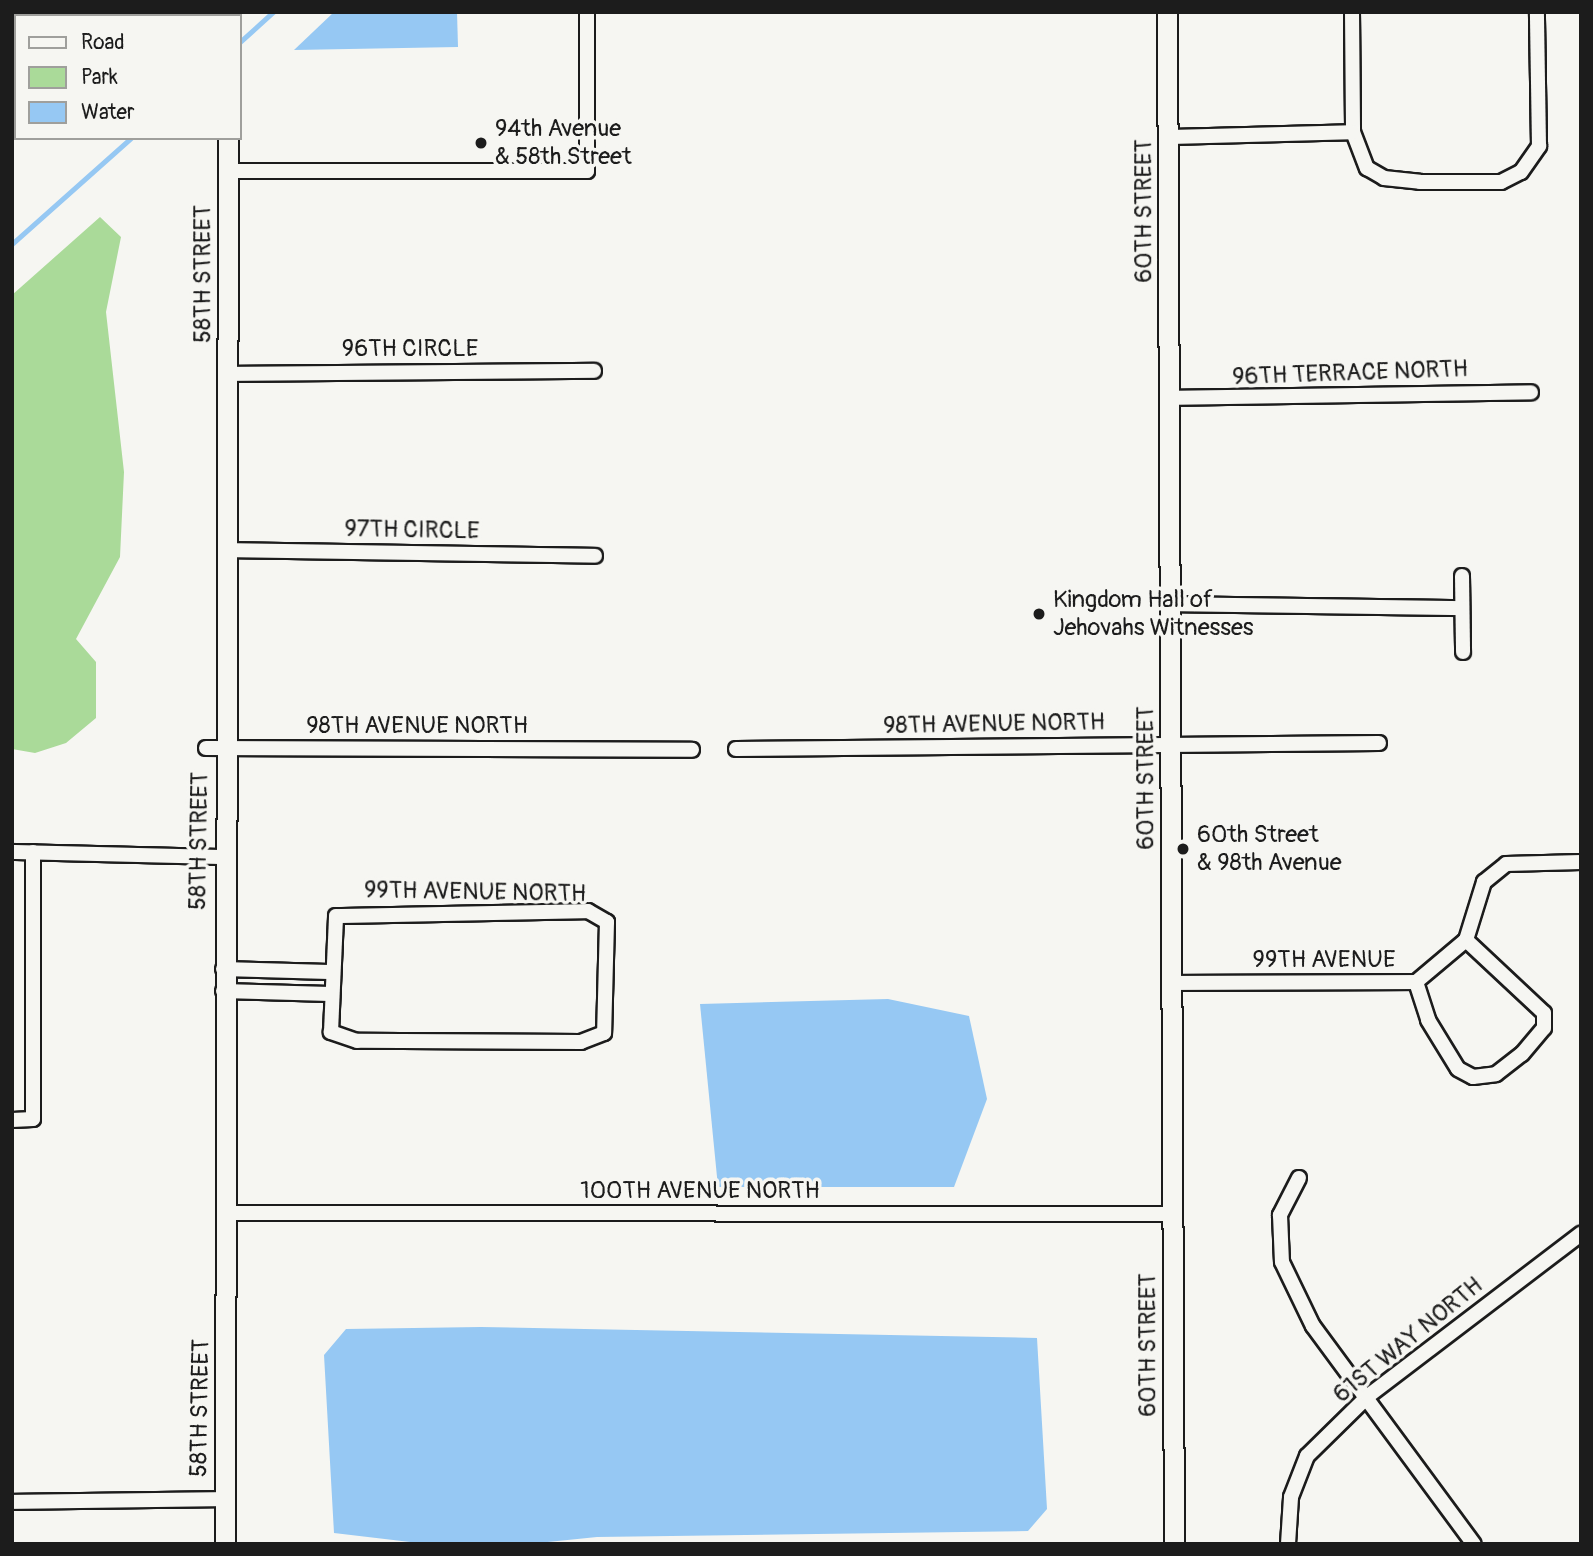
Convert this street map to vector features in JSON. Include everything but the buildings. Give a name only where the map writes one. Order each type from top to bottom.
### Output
[{"type":"street","points":[[228,171],[587,171],[587,12]]},
{"type":"street","name":"60TH STREET","points":[[1167,12],[1174,1544]]},
{"type":"street","points":[[1352,12],[1353,132],[1367,168],[1384,178],[1501,182],[1521,172],[1539,146],[1537,12]]},
{"type":"street","points":[[1168,137],[1353,132]]},
{"type":"street","name":"58TH STREET","points":[[225,1544],[227,1213],[223,857],[216,748],[228,550],[229,140]]},
{"type":"street","name":"96TH CIRCLE","points":[[227,374],[594,371]]},
{"type":"street","name":"96TH TERRACE NORTH","points":[[1169,398],[1531,392]]},
{"type":"street","name":"97TH CIRCLE","points":[[228,550],[595,556]]},
{"type":"street","points":[[1462,576],[1463,652]]},
{"type":"street","points":[[1170,604],[1462,608]]},
{"type":"street","name":"98TH AVENUE NORTH","points":[[736,749],[1379,743]]},
{"type":"street","name":"98TH AVENUE NORTH","points":[[216,748],[692,750]]},
{"type":"street","points":[[12,852],[223,857]]},
{"type":"street","points":[[12,1121],[33,1119],[33,852]]},
{"type":"street","points":[[1416,982],[1429,1020],[1458,1069],[1473,1076],[1496,1074],[1522,1054],[1544,1028],[1544,1013],[1466,940],[1484,882],[1506,864],[1581,863]]},
{"type":"street","name":"99TH AVENUE NORTH","points":[[330,972],[336,916],[587,911],[607,922],[604,1033],[581,1042],[357,1041],[331,1032],[330,994]]},
{"type":"street","name":"99TH AVENUE","points":[[1171,983],[1416,982],[1466,940]]},
{"type":"street","points":[[223,969],[330,972],[330,994],[223,991]]},
{"type":"street","points":[[1299,1178],[1280,1215],[1282,1262],[1312,1326],[1368,1396],[1474,1544]]},
{"type":"street","name":"100TH AVENUE NORTH","points":[[227,1213],[1172,1214]]},
{"type":"street","name":"61ST WAY NORTH","points":[[1288,1544],[1291,1497],[1307,1456],[1368,1396],[1581,1234]]},
{"type":"street","points":[[12,1502],[224,1499]]},
{"type":"green space","points":[[100,217],[121,237],[106,312],[124,472],[120,557],[76,639],[96,662],[96,718],[66,743],[35,753],[12,749],[12,295]]},
{"type":"water","points":[[334,12],[457,12],[458,47],[294,50]]},
{"type":"water","points":[[888,999],[969,1016],[987,1099],[954,1187],[718,1187],[700,1004]]},
{"type":"water","points":[[481,1327],[1037,1338],[1047,1509],[1028,1531],[597,1537],[528,1544],[427,1544],[334,1533],[324,1355],[346,1329]]},
{"type":"waterway","points":[[242,40],[273,12]]},
{"type":"waterway","points":[[12,244],[129,140]]},
{"type":"place","name":"94th Avenue & 58th Street","points":[[481,143]]},
{"type":"place","name":"Kingdom Hall of Jehovahs Witnesses","points":[[1039,614]]},
{"type":"place","name":"60th Street & 98th Avenue","points":[[1183,849]]}]
